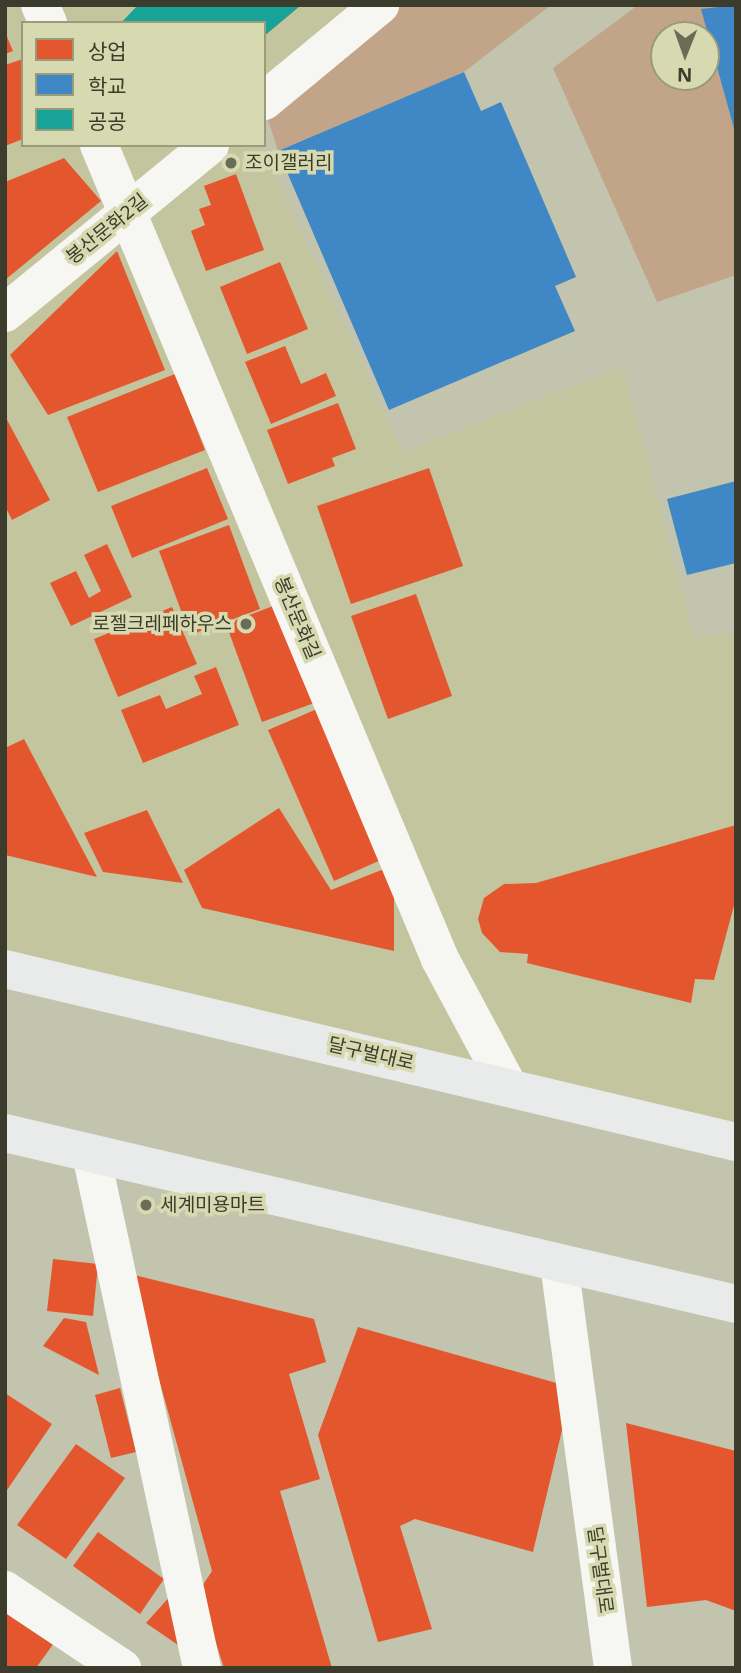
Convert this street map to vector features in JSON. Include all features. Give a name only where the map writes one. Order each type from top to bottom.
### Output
[{"type":"main road","name":"달구벌대로","points":[[5,969],[507,1084],[736,1142]]},
{"type":"main road","points":[[5,1133],[736,1304]]},
{"type":"street","points":[[40,5],[47,21]]},
{"type":"street","points":[[266,99],[380,5]]},
{"type":"street","name":"봉산문화길","points":[[100,147],[440,959],[507,1084]]},
{"type":"street","name":"봉산문화2길","points":[[5,313],[208,147]]},
{"type":"street","points":[[91,1154],[202,1668]]},
{"type":"street","name":"달구벌대로","points":[[559,1263],[613,1668]]},
{"type":"street","points":[[5,1590],[122,1668]]},
{"type":"shaded area","points":[[5,5],[380,5],[266,99],[266,21],[21,21],[21,147],[263,147],[402,452],[623,367],[694,637],[736,633],[736,1150],[5,973]]},
{"type":"shaded area","points":[[384,5],[551,5],[464,72],[278,151],[266,105]]},
{"type":"shaded area","points":[[638,5],[736,5],[736,275],[657,302],[553,68]]},
{"type":"building: 상업","points":[[234,5],[301,5],[266,34],[266,21],[241,21]]},
{"type":"building: 상업","points":[[5,32],[13,51],[5,54]]},
{"type":"building: 상업","points":[[21,60],[21,140],[5,146],[5,65]]},
{"type":"building: 상업","points":[[64,158],[101,201],[5,280],[5,182]]},
{"type":"building: 상업","points":[[236,174],[264,250],[206,271],[191,231],[205,225],[199,209],[211,205],[204,186]]},
{"type":"building: 상업","points":[[117,251],[165,370],[48,415],[10,355]]},
{"type":"building: 상업","points":[[280,262],[308,329],[247,354],[220,287]]},
{"type":"building: 상업","points":[[285,346],[301,384],[326,373],[336,396],[271,424],[245,362]]},
{"type":"building: 상업","points":[[175,374],[205,450],[98,492],[67,417]]},
{"type":"building: 상업","points":[[338,403],[356,449],[332,458],[335,466],[288,484],[267,430]]},
{"type":"building: 상업","points":[[5,416],[50,500],[12,520],[5,506]]},
{"type":"building: 상업","points":[[207,468],[228,519],[132,558],[111,506]]},
{"type":"building: 상업","points":[[429,468],[463,566],[351,604],[317,506]]},
{"type":"building: 상업","points":[[229,525],[260,609],[190,635],[159,551]]},
{"type":"building: 상업","points":[[107,544],[132,597],[71,626],[50,583],[76,571],[89,598],[101,591],[84,555]]},
{"type":"building: 상업","points":[[416,594],[452,696],[388,719],[351,616]]},
{"type":"building: 상업","points":[[281,603],[317,702],[262,722],[226,624]]},
{"type":"building: 상업","points":[[172,607],[197,664],[118,697],[94,639]]},
{"type":"building: 상업","points":[[216,667],[239,725],[143,763],[121,710],[160,695],[166,709],[202,694],[194,676]]},
{"type":"building: 상업","points":[[317,709],[383,859],[334,881],[268,730]]},
{"type":"building: 상업","points":[[24,739],[97,877],[5,855],[5,748]]},
{"type":"building: 상업","points":[[279,808],[331,890],[394,865],[394,951],[202,908],[184,870]]},
{"type":"building: 상업","points":[[147,810],[183,883],[103,872],[84,833]]},
{"type":"building: 상업","points":[[736,825],[736,898],[714,980],[695,979],[691,1003],[527,963],[528,954],[500,952],[482,933],[478,919],[484,898],[504,884],[536,883]]},
{"type":"building: 상업","points":[[53,1259],[98,1264],[93,1316],[47,1311]]},
{"type":"building: 상업","points":[[130,1274],[314,1319],[326,1362],[289,1374],[320,1479],[280,1491],[332,1668],[224,1668],[199,1591],[212,1571]]},
{"type":"building: 상업","points":[[64,1318],[86,1322],[99,1375],[43,1346]]},
{"type":"building: 상업","points":[[358,1327],[560,1384],[569,1401],[533,1552],[415,1519],[400,1526],[432,1629],[378,1642],[318,1435]]},
{"type":"building: 상업","points":[[120,1388],[136,1452],[111,1458],[95,1395]]},
{"type":"building: 상업","points":[[5,1393],[52,1424],[5,1493]]},
{"type":"building: 상업","points":[[626,1423],[736,1451],[736,1611],[706,1600],[647,1607]]},
{"type":"building: 상업","points":[[76,1444],[125,1478],[66,1559],[17,1525]]},
{"type":"building: 상업","points":[[98,1532],[164,1579],[140,1614],[73,1566]]},
{"type":"building: 상업","points":[[172,1594],[191,1654],[146,1623]]},
{"type":"building: 상업","points":[[5,1608],[54,1643],[36,1668],[5,1668]]},
{"type":"building: 학교","points":[[736,5],[736,132],[720,78],[720,21],[704,21],[701,9]]},
{"type":"building: 학교","points":[[464,72],[481,111],[501,102],[576,277],[555,286],[575,331],[389,410],[278,151]]},
{"type":"building: 학교","points":[[736,481],[736,563],[687,575],[667,499]]},
{"type":"building: 공공","points":[[138,5],[301,5],[266,34],[266,21],[123,21]]},
{"type":"place","name":"조이갤러리","points":[[231,163]]},
{"type":"place","name":"로젤크레페하우스","points":[[246,624]]},
{"type":"place","name":"세계미용마트","points":[[146,1205]]}]
